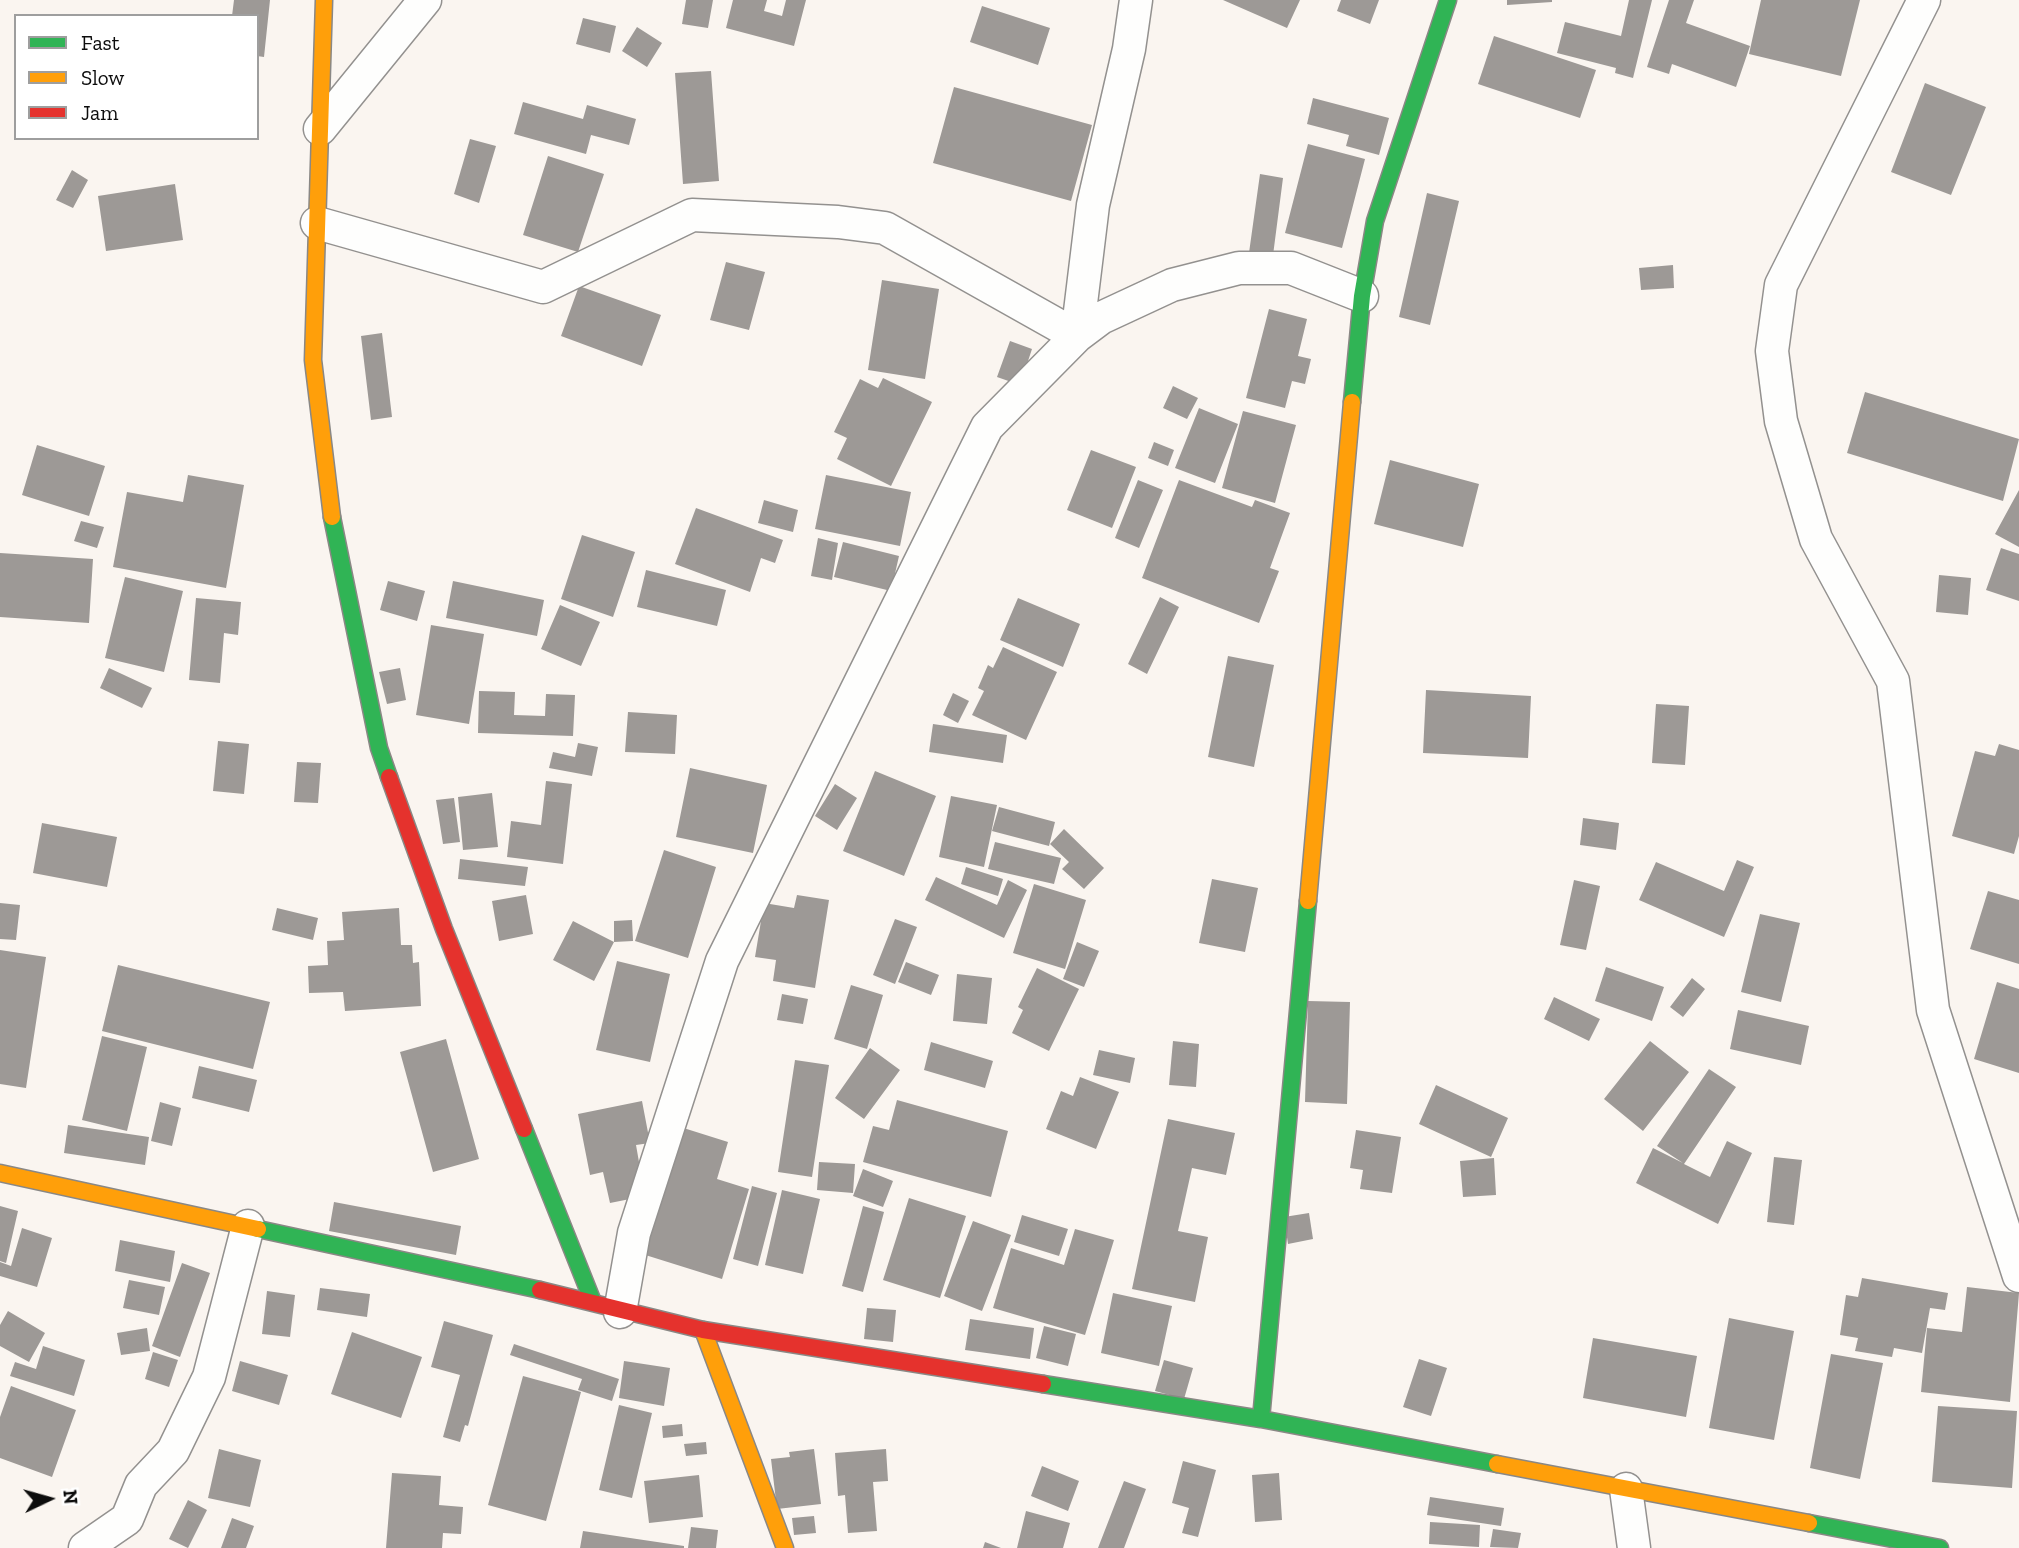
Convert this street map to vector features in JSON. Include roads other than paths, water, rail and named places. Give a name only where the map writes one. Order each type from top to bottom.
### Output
[{"type":"street","points":[[324,0],[313,360],[332,519],[379,748],[444,929],[606,1307]]},
{"type":"street","points":[[320,130],[425,0]]},
{"type":"street","points":[[1077,336],[1093,205],[1129,49],[1136,0]]},
{"type":"street","points":[[1261,1419],[1362,296],[1375,221],[1448,0]]},
{"type":"street","points":[[1924,0],[1781,285],[1772,351],[1781,421],[1816,539],[1893,681],[1933,1010],[2019,1276]]},
{"type":"street","points":[[317,223],[543,287],[692,215],[838,222],[885,228],[1077,336]]},
{"type":"street","points":[[606,1307],[634,1233],[722,961],[987,427],[1077,336],[1101,318],[1172,285],[1239,268],[1291,268],[1362,296]]},
{"type":"street","points":[[0,1173],[248,1226],[703,1330],[1261,1419],[1940,1548]]},
{"type":"street","points":[[85,1548],[127,1519],[141,1485],[173,1451],[209,1377],[248,1226]]},
{"type":"street","points":[[703,1330],[785,1548]]},
{"type":"street","points":[[1626,1489],[1634,1548]]}]
